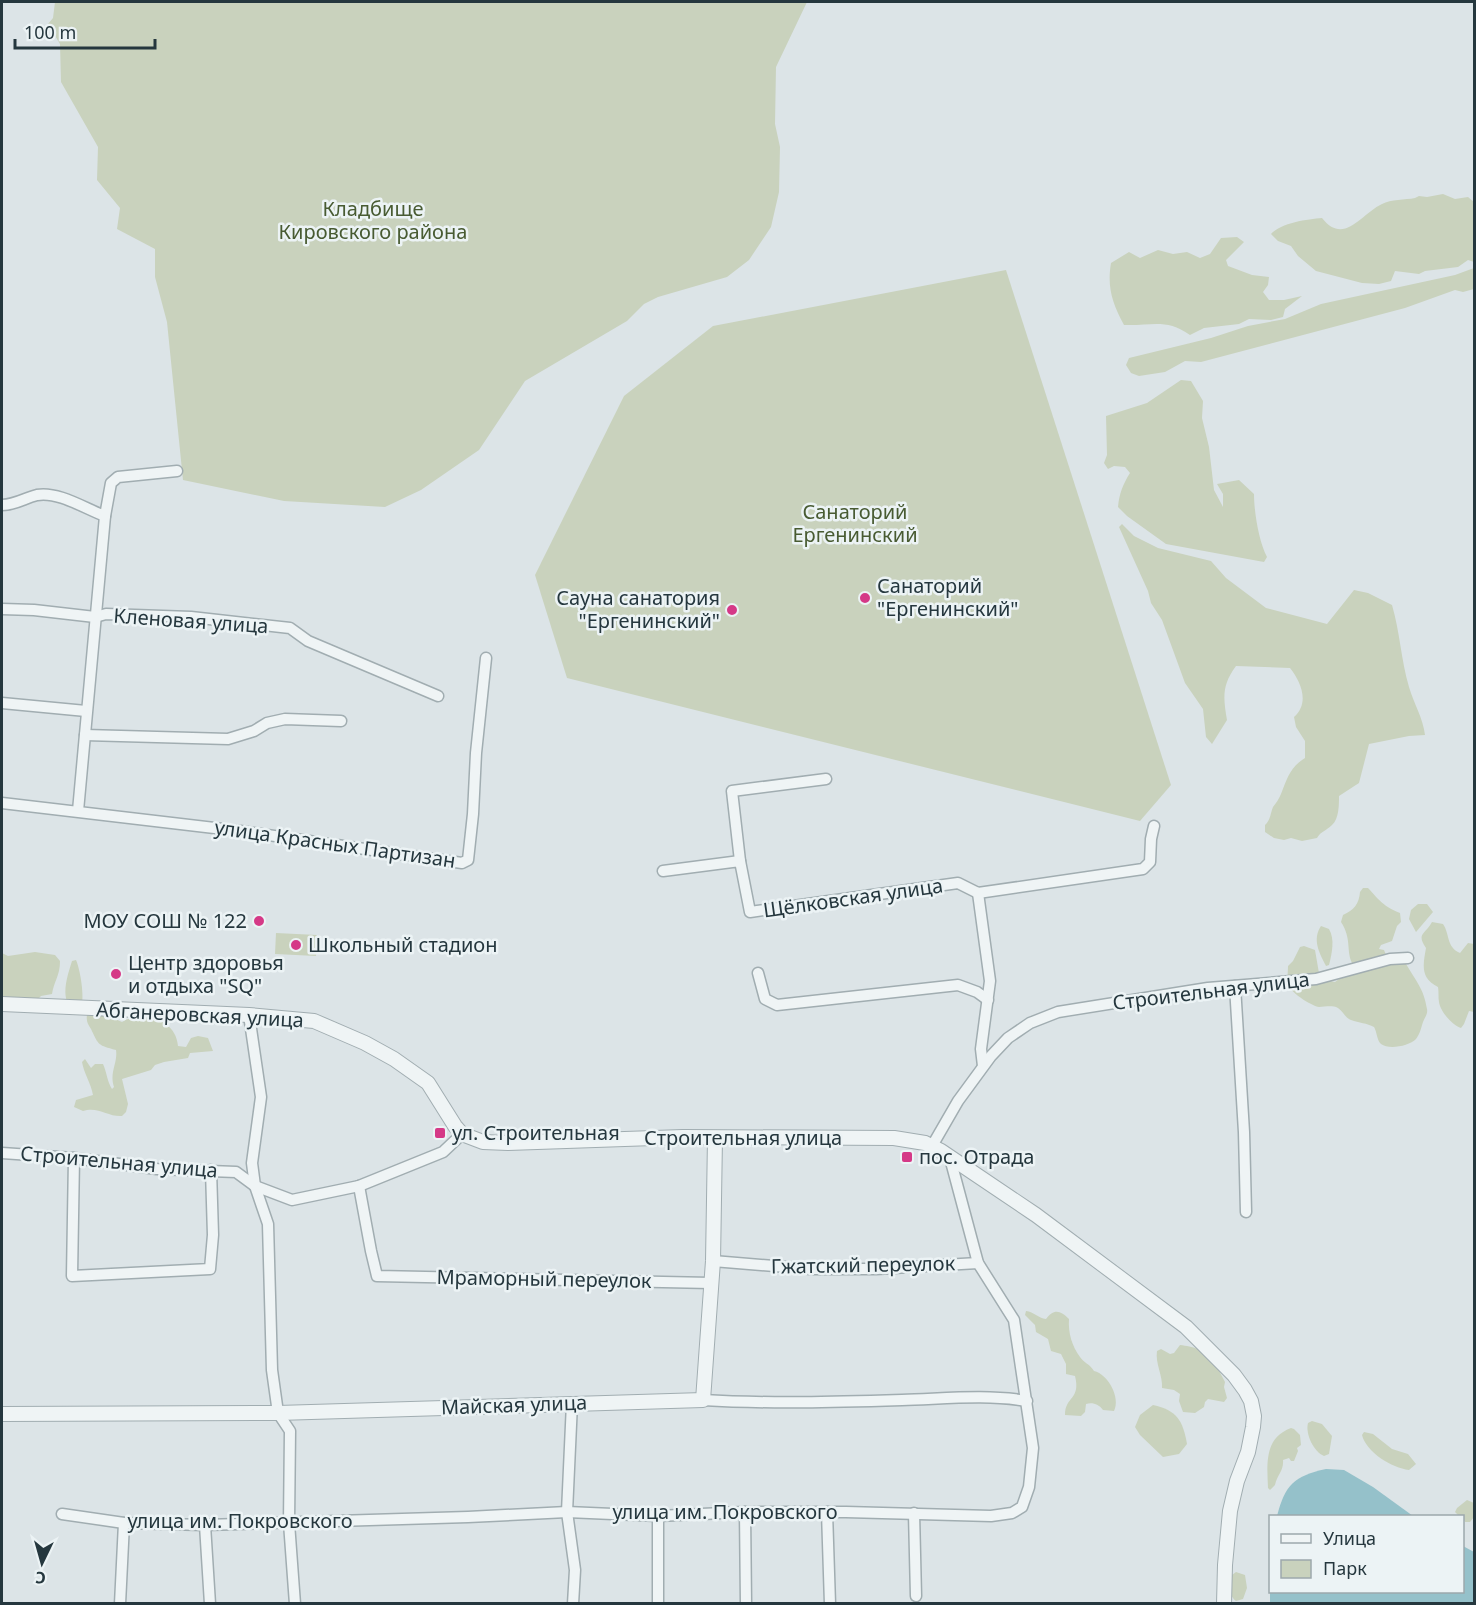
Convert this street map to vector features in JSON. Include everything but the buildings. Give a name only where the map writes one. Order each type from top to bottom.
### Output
[{"type":"street","points":[[78,811],[105,516],[111,483],[118,477],[177,471]]},
{"type":"street","points":[[2,505],[10,505],[38,495],[52,496],[84,506],[105,516]]},
{"type":"street","name":"Кленовая улица","points":[[2,609],[95,617],[106,614],[191,617],[290,628],[308,641],[438,696]]},
{"type":"street","name":"улица Красных Партизан","points":[[2,803],[78,811],[462,863],[468,860],[486,658]]},
{"type":"street","points":[[2,703],[86,711]]},
{"type":"street","points":[[85,735],[228,739],[254,731],[267,723],[285,719],[341,721]]},
{"type":"street","points":[[663,871],[740,861],[732,791],[826,779]]},
{"type":"street","name":"Щёлковская улица","points":[[740,861],[750,912],[958,883],[978,893],[1143,869],[1150,862],[1150,839],[1154,826]]},
{"type":"street","points":[[978,893],[990,981],[981,1049],[983,1066]]},
{"type":"street","name":"Строительная улица","points":[[932,1146],[958,1101],[983,1066],[1008,1038],[1030,1023],[1058,1012],[1197,990],[1316,979],[1390,959],[1408,958]]},
{"type":"street","points":[[758,973],[765,999],[777,1005],[958,985],[977,992],[988,1000]]},
{"type":"street","points":[[1235,986],[1244,1132],[1246,1212]]},
{"type":"street","name":"Абганеровская улица","points":[[2,1004],[249,1015],[314,1021],[365,1043],[394,1059],[428,1083],[454,1126],[462,1134]]},
{"type":"street","points":[[249,1015],[261,1097],[252,1163],[255,1186],[268,1224],[272,1371],[278,1413],[291,1431],[289,1525],[295,1604]]},
{"type":"street","name":"Строительная улица","points":[[2,1153],[74,1158],[157,1169],[236,1172],[255,1186],[292,1200],[360,1186],[443,1152],[462,1134],[483,1142],[508,1143],[683,1137],[894,1138],[932,1146],[1036,1215],[1186,1327],[1234,1375],[1245,1390],[1251,1401],[1254,1416],[1253,1427],[1230,1511],[1224,1604]]},
{"type":"street","points":[[703,1400],[713,1261],[715,1138]]},
{"type":"street","points":[[74,1158],[72,1276],[210,1269],[213,1235],[212,1170]]},
{"type":"street","name":"улица им. Покровского","points":[[62,1514],[124,1523],[289,1525],[567,1512],[658,1516],[745,1512],[991,1516],[1012,1513],[1022,1507],[1029,1487],[1033,1448],[1014,1320],[978,1263],[950,1158]]},
{"type":"street","name":"Мраморный переулок","points":[[360,1186],[370,1251],[377,1276],[711,1283]]},
{"type":"street","name":"Гжатский переулок","points":[[713,1261],[811,1269],[876,1269],[978,1263]]},
{"type":"street","name":"Майская улица","points":[[2,1414],[278,1413],[703,1400],[811,1403],[994,1397],[1027,1401]]},
{"type":"street","points":[[572,1403],[567,1512],[575,1570],[573,1604]]},
{"type":"street","points":[[745,1512],[746,1604]]},
{"type":"street","points":[[827,1512],[830,1604]]},
{"type":"street","points":[[914,1513],[916,1596]]},
{"type":"street","points":[[658,1516],[658,1604]]},
{"type":"street","points":[[120,1604],[124,1523]]},
{"type":"street","points":[[205,1525],[210,1604]]},
{"type":"green space","name":"Кладбище Кировского района","points":[[55,2],[807,2],[776,67],[775,124],[780,147],[779,192],[771,227],[749,260],[727,277],[658,297],[644,304],[627,321],[525,381],[479,450],[421,490],[385,507],[284,501],[183,480],[167,322],[155,277],[155,249],[117,229],[120,208],[97,180],[98,147],[61,82],[60,44],[48,24],[53,18]]},
{"type":"green space","points":[[1443,194],[1455,199],[1468,197],[1474,202],[1474,262],[1468,260],[1458,267],[1425,271],[1419,274],[1395,271],[1391,281],[1379,284],[1362,283],[1316,271],[1298,256],[1291,246],[1278,241],[1271,234],[1288,224],[1322,218],[1330,226],[1345,229],[1386,202]]},
{"type":"green space","points":[[1237,237],[1244,242],[1226,260],[1228,266],[1252,275],[1269,277],[1268,285],[1263,292],[1269,300],[1284,300],[1302,296],[1285,309],[1283,317],[1271,320],[1249,319],[1239,324],[1204,328],[1190,335],[1174,326],[1124,325],[1112,295],[1111,263],[1129,252],[1140,258],[1158,250],[1173,254],[1187,252],[1200,258],[1210,254],[1221,238]]},
{"type":"green space","points":[[1474,268],[1474,289],[1463,292],[1455,290],[1405,308],[1201,362],[1185,361],[1165,372],[1139,376],[1131,373],[1126,365],[1129,358],[1211,338],[1248,326],[1285,319],[1321,304],[1455,275]]},
{"type":"green space","name":"Санаторий Ергенинский","points":[[1006,270],[1171,785],[1140,821],[567,678],[535,575],[624,396],[713,326]]},
{"type":"green space","points":[[1181,380],[1191,381],[1203,401],[1202,418],[1209,447],[1214,490],[1223,507],[1223,494],[1217,484],[1239,480],[1254,494],[1258,527],[1267,557],[1264,562],[1166,544],[1118,507],[1122,489],[1130,473],[1125,467],[1114,466],[1108,469],[1104,463],[1107,455],[1106,416],[1147,403]]},
{"type":"green space","points":[[1122,524],[1134,536],[1158,548],[1211,561],[1226,578],[1266,608],[1327,624],[1354,590],[1368,593],[1392,605],[1406,677],[1425,735],[1369,744],[1359,783],[1339,796],[1336,819],[1317,838],[1302,841],[1291,838],[1284,840],[1274,838],[1265,832],[1265,825],[1290,774],[1305,758],[1305,741],[1296,727],[1294,717],[1303,699],[1294,674],[1290,668],[1236,666],[1226,685],[1227,720],[1212,744],[1206,737],[1203,709],[1185,683],[1162,620],[1151,603],[1148,591],[1119,527]]},
{"type":"green space","points":[[1363,888],[1368,888],[1379,900],[1400,913],[1401,922],[1397,926],[1392,941],[1381,945],[1379,949],[1384,950],[1386,955],[1352,963],[1347,934],[1341,922],[1343,915],[1355,906]]},
{"type":"green space","points":[[1418,904],[1427,904],[1433,912],[1416,932],[1409,919],[1411,910]]},
{"type":"green space","points":[[1432,922],[1443,924],[1450,944],[1460,953],[1468,943],[1474,944],[1474,1012],[1469,1011],[1461,1028],[1450,1021],[1444,1013],[1439,1002],[1438,987],[1428,980],[1424,970],[1426,948],[1422,937]]},
{"type":"green space","points":[[1321,926],[1329,929],[1332,937],[1331,956],[1329,965],[1326,966],[1317,941]]},
{"type":"green space","name":"Школьный стадион","points":[[276,933],[317,935],[316,956],[275,954]]},
{"type":"green space","points":[[1300,947],[1315,950],[1320,979],[1335,982],[1347,973],[1373,966],[1402,962],[1406,964],[1422,990],[1427,1009],[1416,1039],[1409,1044],[1385,1046],[1379,1041],[1374,1027],[1349,1019],[1338,1008],[1316,1006],[1296,994],[1288,984],[1288,966]]},
{"type":"green space","points":[[35,952],[55,955],[60,961],[52,994],[41,996],[35,1002],[2,1001],[2,953],[8,956]]},
{"type":"green space","points":[[76,960],[81,981],[82,1004],[68,1004],[66,983],[72,961]]},
{"type":"green space","points":[[98,1014],[122,1022],[139,1016],[157,1019],[171,1029],[178,1046],[186,1047],[191,1038],[198,1036],[208,1038],[213,1051],[190,1053],[188,1058],[164,1062],[155,1065],[151,1070],[122,1079],[128,1104],[122,1116],[93,1110],[83,1111],[74,1107],[76,1100],[93,1095],[82,1062],[85,1059],[91,1068],[95,1064],[103,1064],[110,1086],[112,1089],[114,1087],[112,1077],[116,1050],[100,1044],[87,1021],[87,1015]]},
{"type":"green space","points":[[1026,1311],[1046,1319],[1052,1313],[1058,1312],[1069,1319],[1070,1334],[1077,1353],[1112,1387],[1116,1400],[1114,1411],[1103,1410],[1093,1403],[1088,1403],[1081,1416],[1065,1415],[1067,1404],[1076,1390],[1075,1376],[1066,1374],[1066,1364],[1061,1354],[1051,1351],[1048,1339],[1036,1332],[1035,1325],[1025,1315]]},
{"type":"green space","points":[[1180,1345],[1201,1351],[1209,1361],[1216,1365],[1225,1382],[1227,1398],[1224,1402],[1208,1399],[1204,1407],[1195,1413],[1183,1412],[1179,1401],[1180,1394],[1174,1390],[1162,1388],[1157,1351],[1161,1349],[1170,1354],[1174,1353]]},
{"type":"green space","points":[[1153,1405],[1173,1413],[1181,1423],[1187,1444],[1179,1454],[1163,1457],[1140,1435],[1135,1427],[1140,1415]]},
{"type":"green space","points":[[1312,1421],[1322,1424],[1332,1436],[1329,1454],[1324,1456],[1320,1454],[1311,1442],[1307,1427]]},
{"type":"green space","points":[[1291,1428],[1300,1435],[1301,1445],[1297,1448],[1294,1461],[1289,1458],[1283,1460],[1275,1485],[1270,1490],[1267,1470],[1269,1453],[1276,1438]]},
{"type":"green space","points":[[1364,1432],[1373,1434],[1392,1449],[1408,1454],[1416,1464],[1409,1470],[1388,1463],[1374,1453],[1364,1441],[1362,1435]]},
{"type":"green space","points":[[1467,1500],[1474,1503],[1474,1517],[1470,1522],[1465,1522],[1464,1515],[1458,1515],[1455,1512]]},
{"type":"green space","points":[[1236,1572],[1245,1575],[1247,1588],[1243,1599],[1236,1601],[1230,1589],[1232,1575]]},
{"type":"water","points":[[1326,1469],[1344,1470],[1373,1487],[1412,1515],[1277,1515],[1292,1483]]},
{"type":"water","points":[[1464,1547],[1474,1552],[1474,1603],[1270,1603],[1270,1593],[1464,1593]]},
{"type":"place","name":"Санаторий \"Ергенинский\"","points":[[865,598]]},
{"type":"place","name":"Сауна санатория \"Ергенинский\"","points":[[732,610]]},
{"type":"place","name":"МОУ СОШ № 122","points":[[259,921]]},
{"type":"place","name":"Школьный стадион","points":[[296,945]]},
{"type":"place","name":"Центр здоровья и отдыха \"SQ\"","points":[[116,974]]},
{"type":"place","name":"ул. Строительная","points":[[440,1133]]},
{"type":"place","name":"пос. Отрада","points":[[907,1157]]}]
